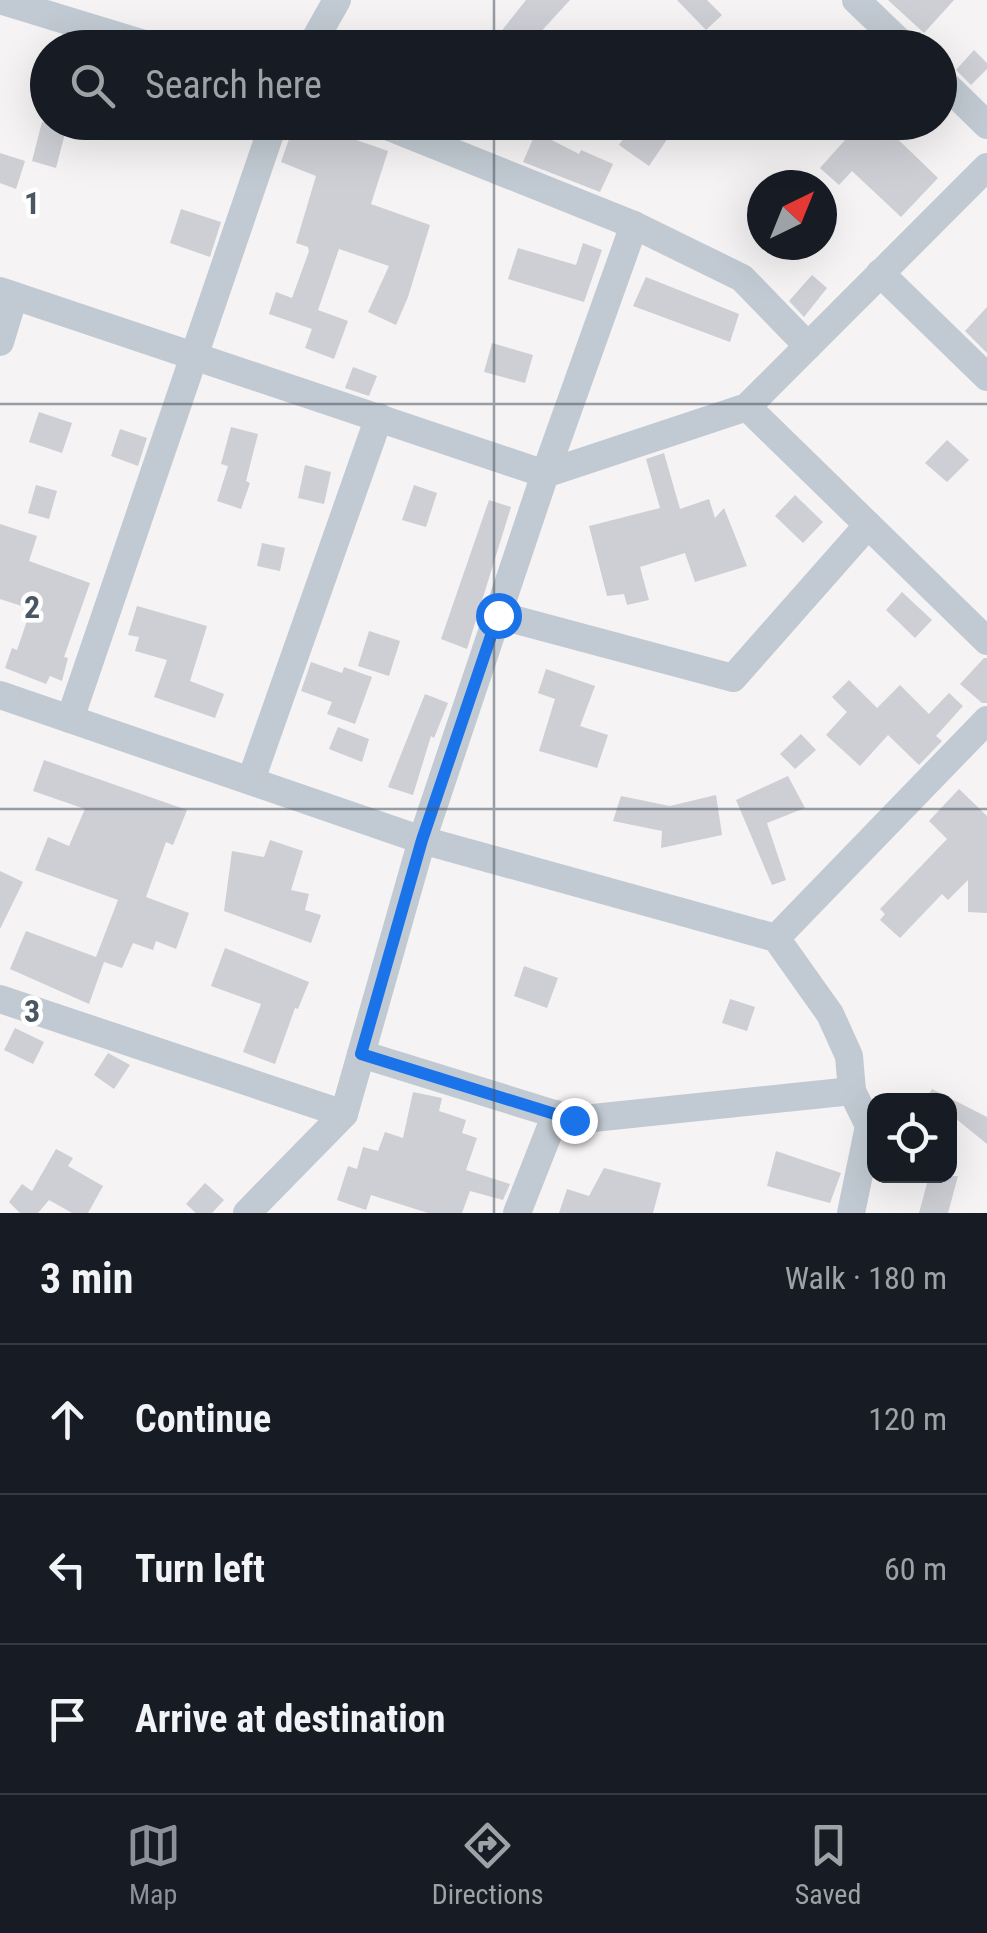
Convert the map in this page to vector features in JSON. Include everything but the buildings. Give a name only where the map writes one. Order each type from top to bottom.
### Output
[{"type":"street","points":[[0,0],[98,30]]},
{"type":"street","points":[[320,30],[338,0]]},
{"type":"street","points":[[856,0],[887,30]]},
{"type":"street","points":[[957,95],[987,124]]},
{"type":"street","points":[[70,719],[268,140]]},
{"type":"street","points":[[422,140],[634,225],[742,278],[808,346]]},
{"type":"street","points":[[0,342],[7,294],[545,474],[746,407],[987,167]]},
{"type":"street","points":[[247,1213],[344,1114],[422,840],[634,225]]},
{"type":"street","points":[[880,273],[987,377]]},
{"type":"street","points":[[746,407],[987,641]]},
{"type":"street","points":[[250,780],[379,417]]},
{"type":"street","points":[[498,615],[733,678],[868,525]]},
{"type":"street","points":[[0,695],[422,840],[776,938],[830,1014],[849,1056],[852,1090],[869,1126],[851,1213]]},
{"type":"street","points":[[776,938],[987,720]]},
{"type":"street","points":[[0,998],[344,1114]]},
{"type":"street","points":[[361,1054],[574,1120],[852,1090]]},
{"type":"street","points":[[517,1213],[556,1114]]},
{"type":"route","points":[[498,615],[422,840],[361,1054],[574,1120]]}]
